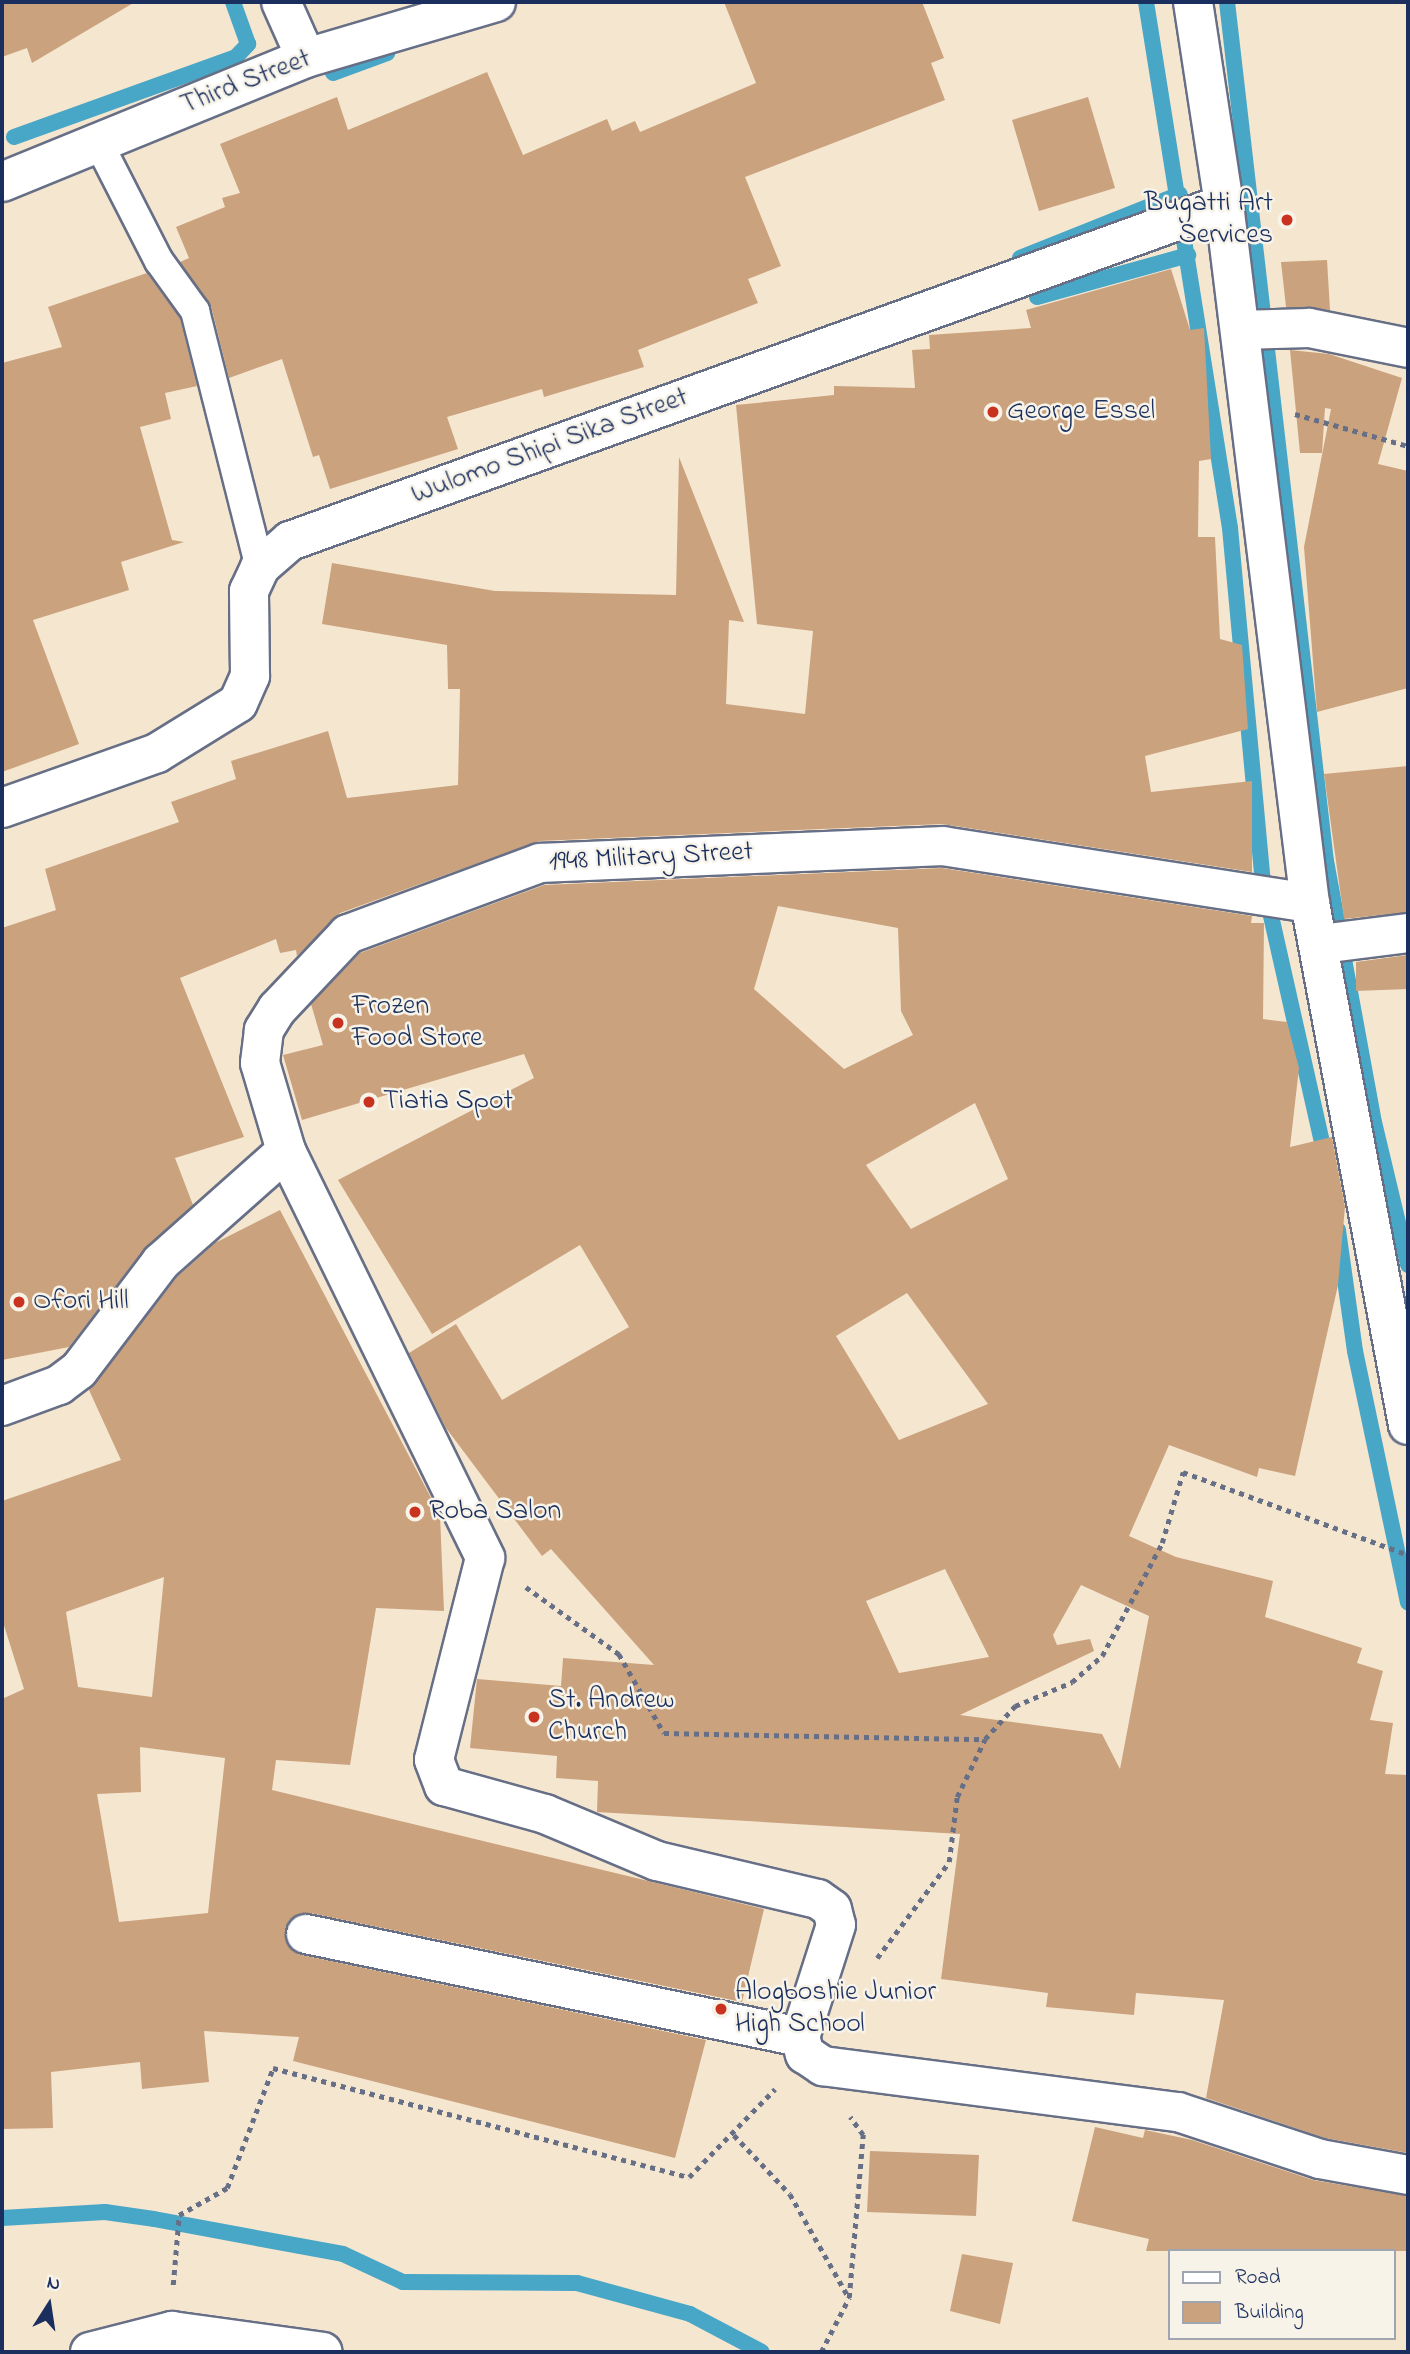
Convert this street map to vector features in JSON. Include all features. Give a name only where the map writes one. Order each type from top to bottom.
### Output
[{"type":"street","points":[[281,2],[306,58]]},
{"type":"street","name":"Third Street","points":[[2,182],[306,58],[496,2]]},
{"type":"street","points":[[1193,2],[1224,204],[1310,903],[1321,944],[1408,1425]]},
{"type":"street","name":"Wulomo Shipi Sika Street","points":[[2,808],[157,753],[238,704],[250,676],[249,591],[260,567],[289,541],[1224,204]]},
{"type":"street","points":[[1240,330],[1309,328],[1408,348]]},
{"type":"street","name":"1948 Military Street","points":[[485,1558],[286,1151],[260,1063],[264,1030],[277,1009],[348,934],[371,921],[540,863],[943,846],[1310,903]]},
{"type":"street","points":[[1321,944],[1408,933]]},
{"type":"street","points":[[2,1406],[60,1385],[79,1370],[161,1262],[286,1151]]},
{"type":"street","points":[[485,1558],[435,1760],[444,1786],[545,1814],[657,1861],[818,1899],[832,1909],[836,1926],[802,2046]]},
{"type":"street","points":[[306,1934],[802,2046],[822,2066],[1178,2112],[1320,2159],[1408,2175]]},
{"type":"street","points":[[90,2352],[172,2331],[323,2352]]},
{"type":"lane","points":[[99,142],[159,261],[195,311],[260,567]]},
{"type":"path","points":[[1249,411],[1276,408],[1408,446]]},
{"type":"path","points":[[869,1968],[949,1861],[957,1797],[985,1739],[1015,1706],[1072,1682],[1102,1656],[1162,1543],[1182,1472],[1408,1555]]},
{"type":"path","points":[[485,1558],[619,1654],[664,1733],[985,1739]]},
{"type":"path","points":[[175,2233],[179,2215],[227,2188],[273,2068],[689,2176],[734,2135],[802,2046],[863,2135],[849,2298],[821,2349]]},
{"type":"path","points":[[734,2135],[790,2194],[849,2298]]},
{"type":"building","points":[[2,2],[135,2],[32,63],[27,48],[2,57]]},
{"type":"building","points":[[724,2],[922,2],[944,58],[931,63],[945,100],[745,177],[781,266],[748,279],[758,303],[638,350],[644,367],[544,397],[542,389],[447,417],[458,449],[330,489],[319,455],[313,457],[282,359],[229,378],[211,306],[180,262],[189,258],[176,227],[225,207],[222,198],[240,193],[220,144],[337,97],[348,130],[487,72],[523,155],[607,119],[612,131],[635,121],[640,132],[756,83]]},
{"type":"building","points":[[1088,97],[1115,188],[1039,211],[1012,120]]},
{"type":"building","points":[[1327,260],[1330,310],[1286,307],[1281,262]]},
{"type":"building","points":[[1171,269],[1190,330],[1204,328],[1211,459],[1199,461],[1198,537],[1215,537],[1220,639],[1242,645],[1248,729],[1145,756],[1151,792],[1252,781],[1252,872],[942,824],[539,841],[340,913],[297,956],[296,950],[280,953],[276,939],[180,978],[244,1137],[175,1158],[193,1205],[144,1249],[69,1347],[2,1360],[2,928],[56,910],[45,869],[179,822],[171,802],[236,779],[231,761],[328,731],[347,798],[458,785],[460,689],[448,689],[447,645],[322,624],[332,563],[495,591],[676,595],[679,457],[744,622],[729,620],[726,704],[805,714],[813,631],[757,624],[736,405],[834,395],[834,386],[915,388],[912,350],[930,349],[929,335],[1031,328],[1026,310]]},
{"type":"building","points":[[147,273],[180,318],[197,386],[165,393],[171,419],[140,427],[172,540],[184,542],[121,562],[129,590],[33,620],[79,744],[2,772],[2,363],[62,347],[48,307]]},
{"type":"building","points":[[1290,350],[1329,354],[1402,378],[1378,464],[1408,471],[1408,688],[1317,712],[1304,547],[1331,409],[1325,408],[1322,453],[1300,453]]},
{"type":"building","points":[[1408,766],[1408,912],[1344,919],[1324,774]]},
{"type":"building","points":[[942,868],[1252,916],[1251,923],[1264,923],[1263,1019],[1287,1022],[1299,1068],[1290,1147],[1332,1137],[1345,1207],[1338,1285],[1295,1476],[1259,1468],[1257,1477],[1169,1445],[1129,1536],[1176,1557],[1273,1581],[1265,1617],[1362,1648],[1357,1663],[1383,1671],[1370,1720],[1393,1723],[1385,1774],[1408,1775],[1408,2153],[1325,2138],[1206,2098],[1224,2000],[1136,1993],[1134,2015],[1046,2007],[1048,1993],[941,1979],[960,1834],[597,1812],[598,1781],[556,1778],[557,1756],[470,1748],[477,1679],[561,1686],[563,1658],[654,1665],[551,1549],[542,1556],[446,1428],[409,1353],[456,1324],[502,1400],[629,1327],[580,1245],[432,1334],[338,1180],[534,1078],[524,1054],[302,1120],[283,1055],[323,1045],[311,1004],[360,953],[544,885]],"holes":[[[778,906],[898,928],[901,1011],[913,1035],[844,1069],[754,989]],[[975,1103],[1008,1179],[911,1229],[866,1165]],[[907,1293],[988,1404],[899,1440],[836,1336]],[[945,1569],[989,1657],[899,1673],[866,1601]],[[1081,1585],[1149,1616],[1120,1769],[1102,1734],[960,1715],[1094,1651],[1090,1639],[1057,1645],[1053,1635]]]},
{"type":"building","points":[[1408,955],[1408,989],[1356,991],[1356,962]]},
{"type":"building","points":[[280,1210],[440,1515],[444,1611],[376,1608],[350,1765],[276,1760],[272,1790],[764,1909],[742,2002],[310,1913],[289,1920],[286,1941],[302,1955],[706,2040],[675,2158],[293,2061],[299,2037],[204,2031],[209,2082],[142,2089],[140,2062],[51,2072],[53,2128],[2,2129],[2,1699],[24,1689],[2,1619],[2,1501],[121,1460],[89,1390],[177,1277],[215,1243]],"holes":[[[164,1577],[152,1697],[78,1687],[66,1612]],[[140,1747],[225,1758],[208,1913],[119,1922],[97,1794],[141,1792]]]},
{"type":"building","points":[[1095,2127],[1143,2138],[1145,2130],[1192,2140],[1313,2180],[1408,2196],[1408,2251],[1146,2251],[1149,2239],[1072,2221]]},
{"type":"building","points":[[870,2151],[979,2155],[976,2216],[867,2212]]},
{"type":"building","points":[[962,2254],[1013,2263],[1000,2324],[950,2311]]},
{"type":"waterway","points":[[14,137],[236,57],[248,44],[233,2]]},
{"type":"waterway","points":[[1146,2],[1230,528],[1262,876],[1326,1160]]},
{"type":"waterway","points":[[1227,2],[1326,861],[1374,1122],[1408,1265]]},
{"type":"waterway","points":[[333,73],[387,53]]},
{"type":"waterway","points":[[1020,258],[1180,194]]},
{"type":"waterway","points":[[1037,297],[1188,255]]},
{"type":"waterway","points":[[1338,1230],[1355,1351],[1408,1602]]},
{"type":"waterway","points":[[2,2218],[105,2212],[154,2219],[343,2254],[403,2282],[577,2283],[690,2314],[762,2352]]},
{"type":"place","name":"Bugatti Art Services","points":[[1287,220]]},
{"type":"place","name":"George Essel","points":[[993,412]]},
{"type":"place","name":"Frozen Food Store","points":[[338,1023]]},
{"type":"place","name":"Tiatia Spot","points":[[369,1102]]},
{"type":"place","name":"Ofori Hill","points":[[19,1302]]},
{"type":"place","name":"Roba Salon","points":[[415,1512]]},
{"type":"place","name":"St. Andrew Church","points":[[534,1717]]},
{"type":"place","name":"Alogboshie Junior High School","points":[[721,2009]]}]
